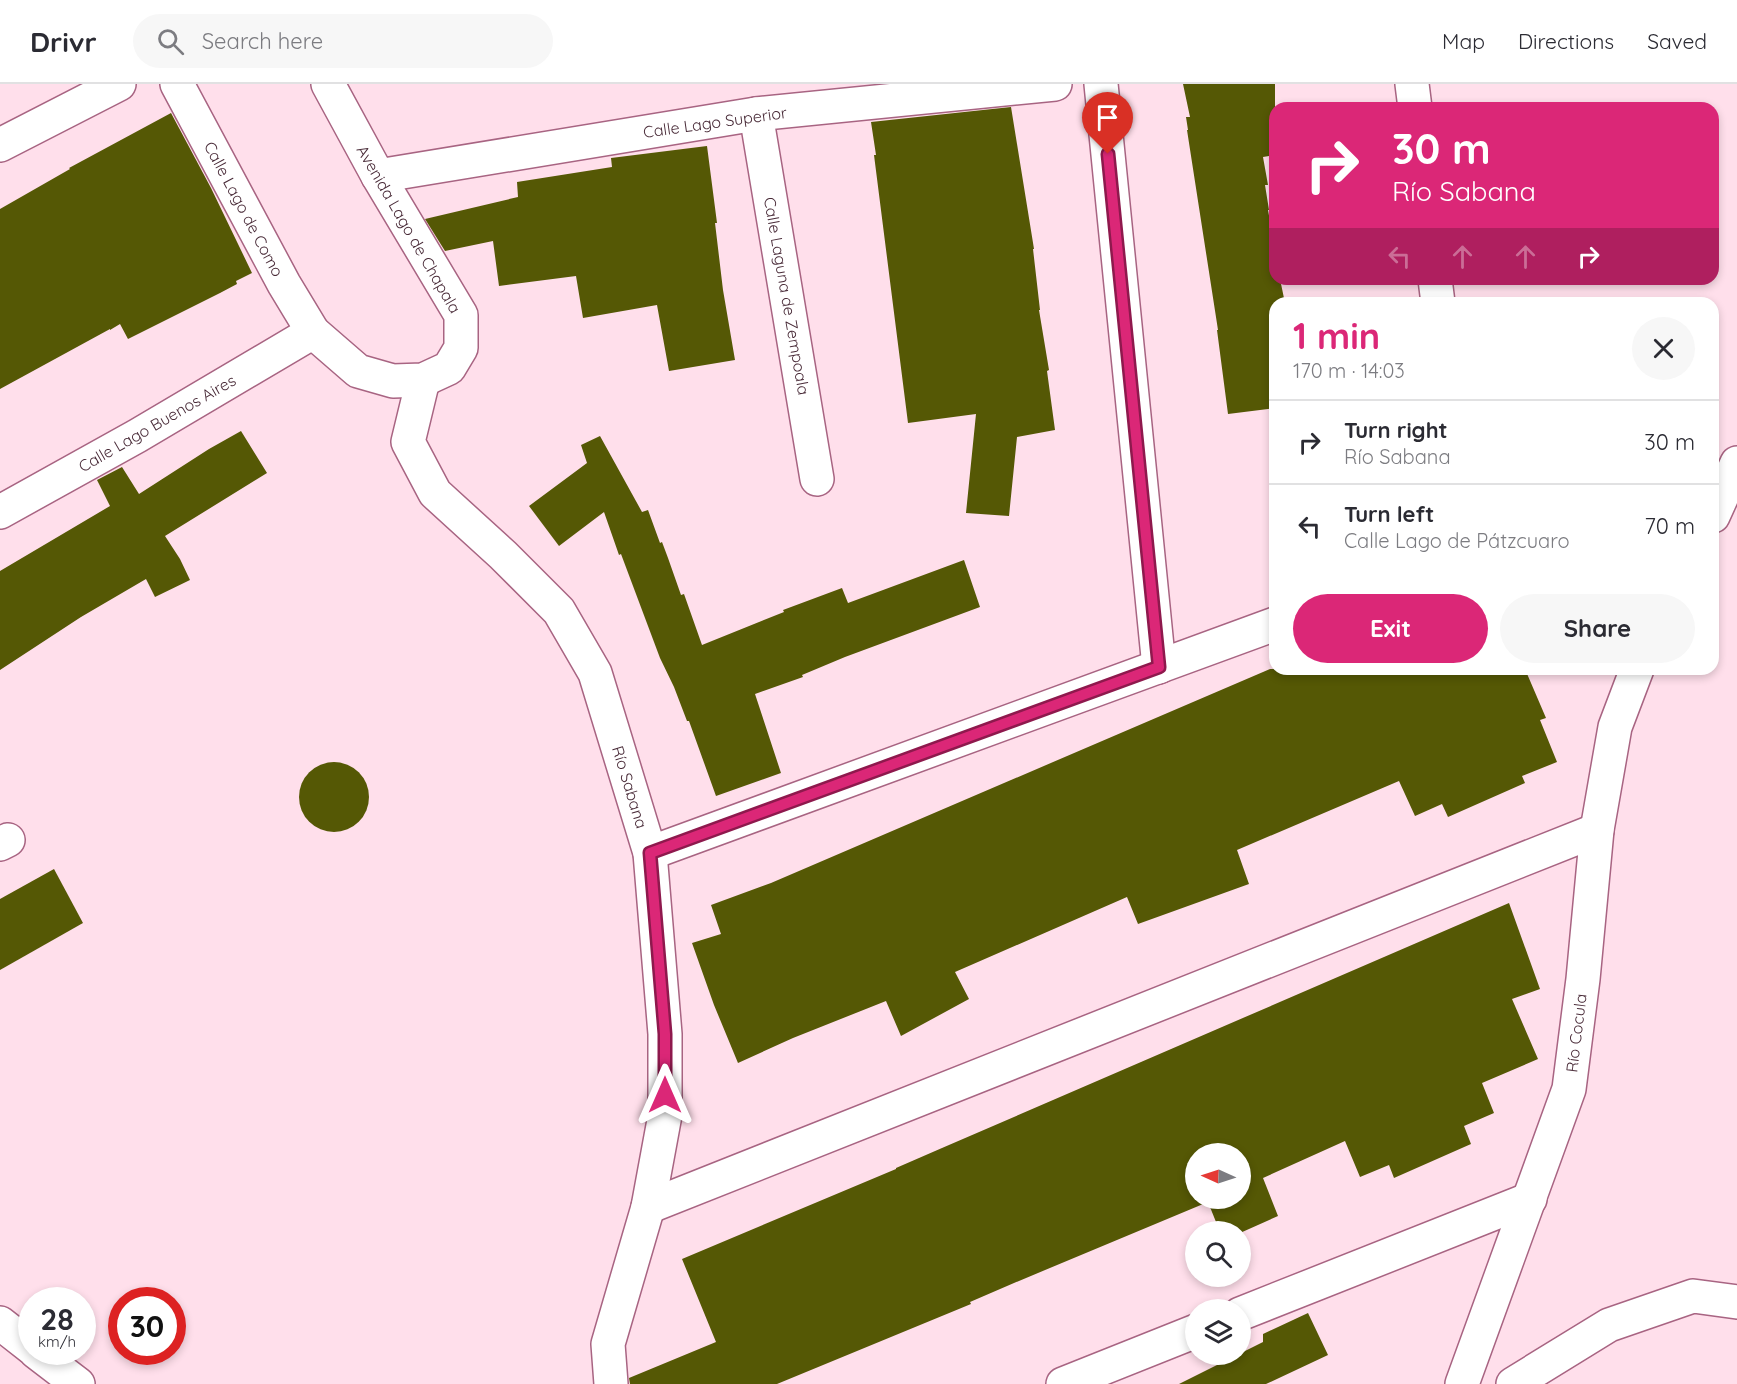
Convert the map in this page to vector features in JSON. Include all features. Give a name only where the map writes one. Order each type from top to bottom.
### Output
[{"type":"street","points":[[0,145],[119,84]]},
{"type":"street","name":"Calle Lago de Como","points":[[177,84],[284,284],[313,332]]},
{"type":"street","name":"Avenida Lago de Chapala","points":[[313,332],[358,371],[393,381],[423,380],[449,368],[461,348],[461,315],[378,176],[328,84]]},
{"type":"street","name":"Calle Lago Superior","points":[[378,176],[756,114],[1055,84]]},
{"type":"street","points":[[1101,84],[1159,667]]},
{"type":"street","points":[[1412,84],[1414,102]]},
{"type":"street","name":"Calle Laguna de Zempoala","points":[[756,114],[818,478]]},
{"type":"street","name":"Calle Lago Buenos Aires","points":[[0,512],[137,436],[313,332]]},
{"type":"street","name":"Río Sabana","points":[[423,380],[408,442],[435,493],[503,555],[559,611],[595,673],[650,853],[665,1034],[665,1115],[648,1207],[608,1344],[611,1384]]},
{"type":"street","points":[[1719,457],[1737,450]]},
{"type":"street","points":[[1719,503],[1737,463]]},
{"type":"street","points":[[650,853],[1269,626]]},
{"type":"street","name":"Río Cocula","points":[[1462,1384],[1569,1089],[1597,830],[1615,727],[1634,675]]},
{"type":"street","points":[[648,1207],[1597,830]]},
{"type":"street","points":[[1251,1310],[1530,1198]]},
{"type":"street","points":[[1513,1384],[1609,1325],[1693,1296],[1737,1302]]},
{"type":"street","points":[[0,1323],[18,1337]]},
{"type":"street","points":[[1063,1384],[1185,1335]]},
{"type":"street","points":[[53,1365],[78,1384]]},
{"type":"building","points":[[1183,84],[1275,84],[1275,102],[1269,102],[1269,156],[1263,157],[1268,185],[1265,185],[1269,210],[1269,285],[1281,285],[1284,297],[1269,297],[1269,409],[1228,414],[1218,330],[1187,130],[1186,117],[1190,117]]},
{"type":"building","points":[[1011,107],[1034,249],[1039,310],[1049,370],[1047,371],[1055,430],[1017,437],[1009,516],[966,513],[976,414],[908,423],[871,122]]},
{"type":"building","points":[[171,113],[211,188],[252,273],[236,281],[237,284],[128,339],[120,324],[0,389],[0,209],[69,168]]},
{"type":"building","points":[[707,146],[723,290],[735,360],[669,371],[657,305],[583,318],[576,276],[499,286],[493,241],[445,251],[425,219],[518,197],[517,182],[612,167],[611,158]]},
{"type":"building","points":[[241,431],[267,473],[165,536],[190,580],[155,597],[146,579],[81,617],[0,670],[0,571],[110,506],[97,480],[122,467],[139,494]]},
{"type":"building","points":[[600,436],[642,512],[648,510],[681,595],[684,594],[702,645],[784,612],[783,610],[842,588],[848,603],[964,560],[980,607],[845,657],[802,675],[803,677],[755,694],[781,773],[716,796],[689,721],[687,721],[660,658],[604,512],[559,546],[529,506],[587,463],[581,445]]},
{"type":"building","points":[[1269,669],[1269,675],[1528,675],[1546,718],[1540,720],[1557,762],[1522,776],[1525,783],[1448,817],[1442,804],[1415,816],[1399,781],[1237,850],[1249,884],[1138,924],[1127,897],[955,972],[969,999],[901,1036],[886,1001],[793,1038],[738,1063],[692,943],[721,934],[711,905],[771,883]]},
{"type":"building","points":[[334,762],[347,765],[359,772],[366,784],[369,797],[366,810],[359,822],[347,829],[334,832],[321,829],[309,822],[302,810],[299,797],[302,784],[309,772],[321,765]]},
{"type":"building","points":[[54,869],[83,923],[0,970],[0,899]]},
{"type":"building","points":[[1509,903],[1540,989],[1512,999],[1538,1059],[1482,1083],[1494,1113],[1464,1126],[1471,1144],[1394,1178],[1389,1165],[1360,1177],[1345,1141],[1263,1178],[1278,1216],[1251,1228],[1251,1221],[1216,1221],[1211,1209],[1251,1209],[1251,1143],[1185,1143],[1185,1209],[1191,1209],[1014,1283],[970,1302],[971,1304],[777,1384],[630,1384],[629,1378],[716,1342],[682,1259]]},
{"type":"building","points":[[1308,1313],[1328,1355],[1266,1384],[1179,1384],[1217,1365],[1251,1365],[1251,1348],[1263,1342],[1263,1334]]},
{"type":"route","points":[[665,1095],[665,1034],[650,853],[1159,667],[1108,154]]}]
